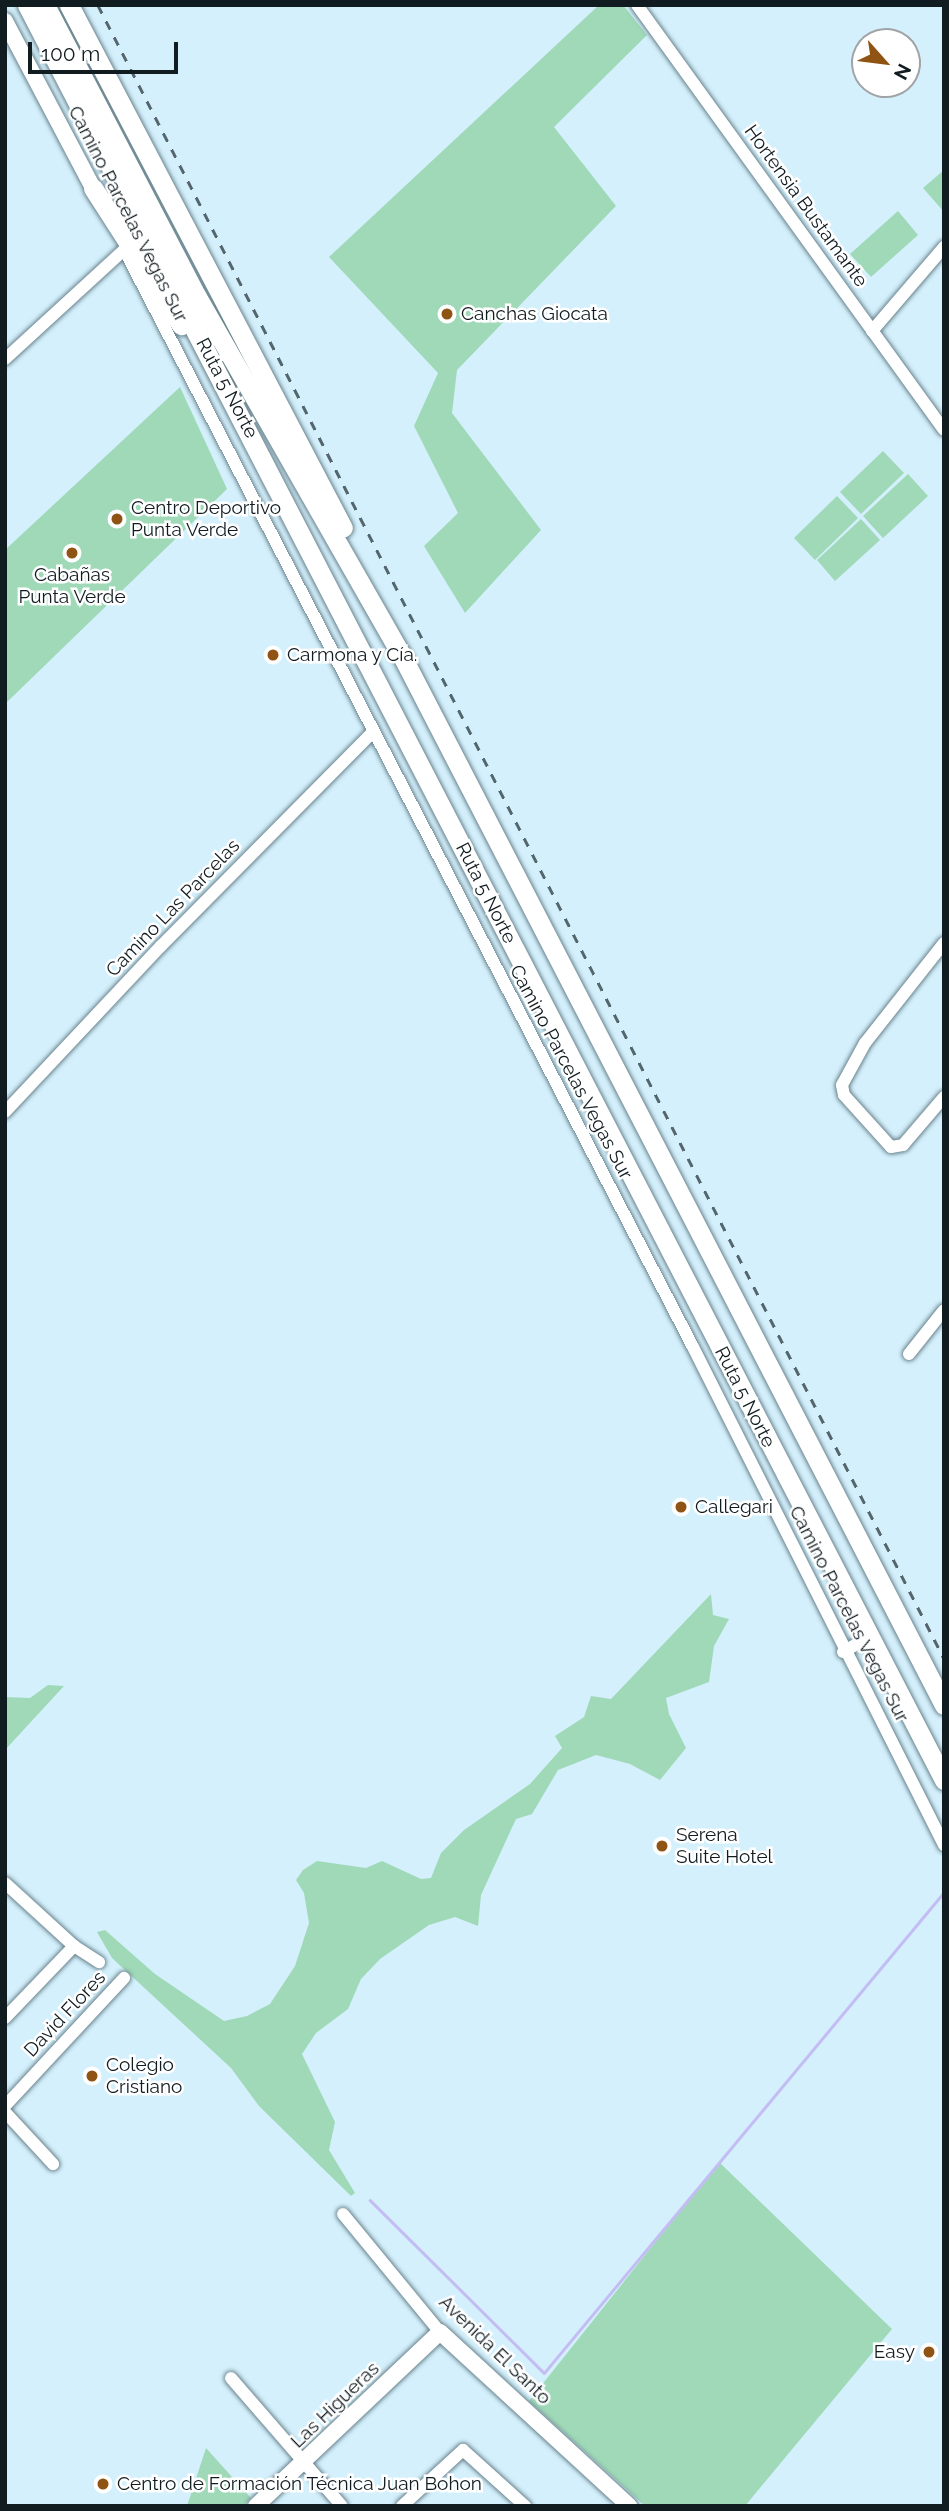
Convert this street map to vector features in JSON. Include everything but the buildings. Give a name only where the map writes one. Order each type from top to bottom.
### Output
[{"type":"highway","name":"Ruta 5 Norte","points":[[27,5],[249,430],[944,1780]]},
{"type":"highway","name":"Ruta 5 Norte","points":[[45,5],[215,330],[401,654],[944,1705]]},
{"type":"highway","points":[[69,5],[266,388],[320,480],[401,654]]},
{"type":"highway","points":[[93,188],[249,430]]},
{"type":"main road","name":"Camino Parcelas Vegas Sur","points":[[5,22],[93,188]]},
{"type":"main road","name":"Las Higueras","points":[[256,2506],[305,2463],[440,2332]]},
{"type":"main road","name":"Avenida El Santo","points":[[440,2332],[629,2506]]},
{"type":"street","name":"Hortensia Bustamante","points":[[637,5],[944,430]]},
{"type":"street","name":"Camino Parcelas Vegas Sur","points":[[93,188],[371,734],[693,1347],[843,1652],[944,1844]]},
{"type":"street","points":[[872,331],[944,247]]},
{"type":"street","points":[[5,359],[124,250]]},
{"type":"street","name":"Camino Las Parcelas","points":[[5,1112],[161,946],[371,734]]},
{"type":"street","points":[[944,943],[865,1043],[842,1085],[844,1095],[891,1147],[902,1145],[944,1097]]},
{"type":"street","points":[[909,1354],[944,1310]]},
{"type":"street","points":[[843,1652],[869,1637]]},
{"type":"street","points":[[5,1883],[74,1945],[99,1962]]},
{"type":"street","points":[[8,2010],[74,1945]]},
{"type":"street","name":"David Flores","points":[[5,2106],[124,1978]]},
{"type":"street","points":[[5,2112],[53,2164]]},
{"type":"street","name":"Avenida El Santo","points":[[343,2214],[440,2332]]},
{"type":"street","points":[[231,2378],[342,2506]]},
{"type":"street","points":[[402,2506],[463,2450],[525,2506]]},
{"type":"green space","name":"Canchas Giocata","points":[[599,5],[623,5],[647,35],[554,127],[616,206],[457,370],[452,413],[541,530],[465,613],[424,546],[458,513],[414,426],[438,373],[329,257]]},
{"type":"green space","points":[[944,170],[944,212],[923,188]]},
{"type":"green space","points":[[898,211],[918,235],[871,277],[850,254]]},
{"type":"green space","name":"Centro Deportivo Punta Verde","points":[[180,387],[227,489],[5,704],[5,550]]},
{"type":"green space","points":[[883,451],[904,473],[861,514],[840,492]]},
{"type":"green space","points":[[908,474],[928,496],[883,538],[863,516]]},
{"type":"green space","points":[[837,496],[858,518],[815,560],[794,538]]},
{"type":"green space","points":[[861,519],[880,540],[835,581],[817,560]]},
{"type":"green space","points":[[711,1594],[713,1615],[729,1619],[714,1646],[709,1682],[666,1698],[669,1714],[686,1748],[660,1780],[630,1764],[596,1755],[558,1770],[532,1814],[516,1819],[481,1895],[478,1926],[455,1917],[429,1925],[380,1959],[361,1979],[348,2009],[316,2033],[302,2054],[335,2122],[329,2150],[355,2193],[351,2196],[259,2106],[231,2068],[112,1958],[97,1932],[105,1930],[155,1974],[224,2021],[247,2016],[270,2004],[295,1966],[309,1923],[304,1893],[296,1880],[303,1870],[317,1861],[366,1868],[382,1861],[421,1879],[431,1878],[441,1853],[464,1830],[530,1784],[562,1748],[555,1736],[584,1717],[591,1696],[611,1699]]},
{"type":"green space","points":[[48,1685],[64,1686],[5,1750],[5,1697],[30,1698]]},
{"type":"green space","points":[[719,2162],[892,2329],[745,2506],[645,2506],[529,2401]]},
{"type":"green space","points":[[206,2448],[251,2498],[243,2506],[187,2506]]},
{"type":"waterway","points":[[370,2200],[544,2373],[944,1892]]},
{"type":"railway","points":[[98,5],[944,1658]]},
{"type":"place","name":"Canchas Giocata","points":[[447,314]]},
{"type":"place","name":"Centro Deportivo Punta Verde","points":[[117,519]]},
{"type":"place","name":"Cabañas Punta Verde","points":[[72,553]]},
{"type":"place","name":"Carmona y Cía.","points":[[273,655]]},
{"type":"place","name":"Callegari","points":[[681,1507]]},
{"type":"place","name":"Serena Suite Hotel","points":[[662,1846]]},
{"type":"place","name":"Colegio Cristiano","points":[[92,2076]]},
{"type":"place","name":"Easy","points":[[929,2352]]},
{"type":"place","name":"Centro de Formación Técnica Juan Bohon","points":[[103,2484]]}]
